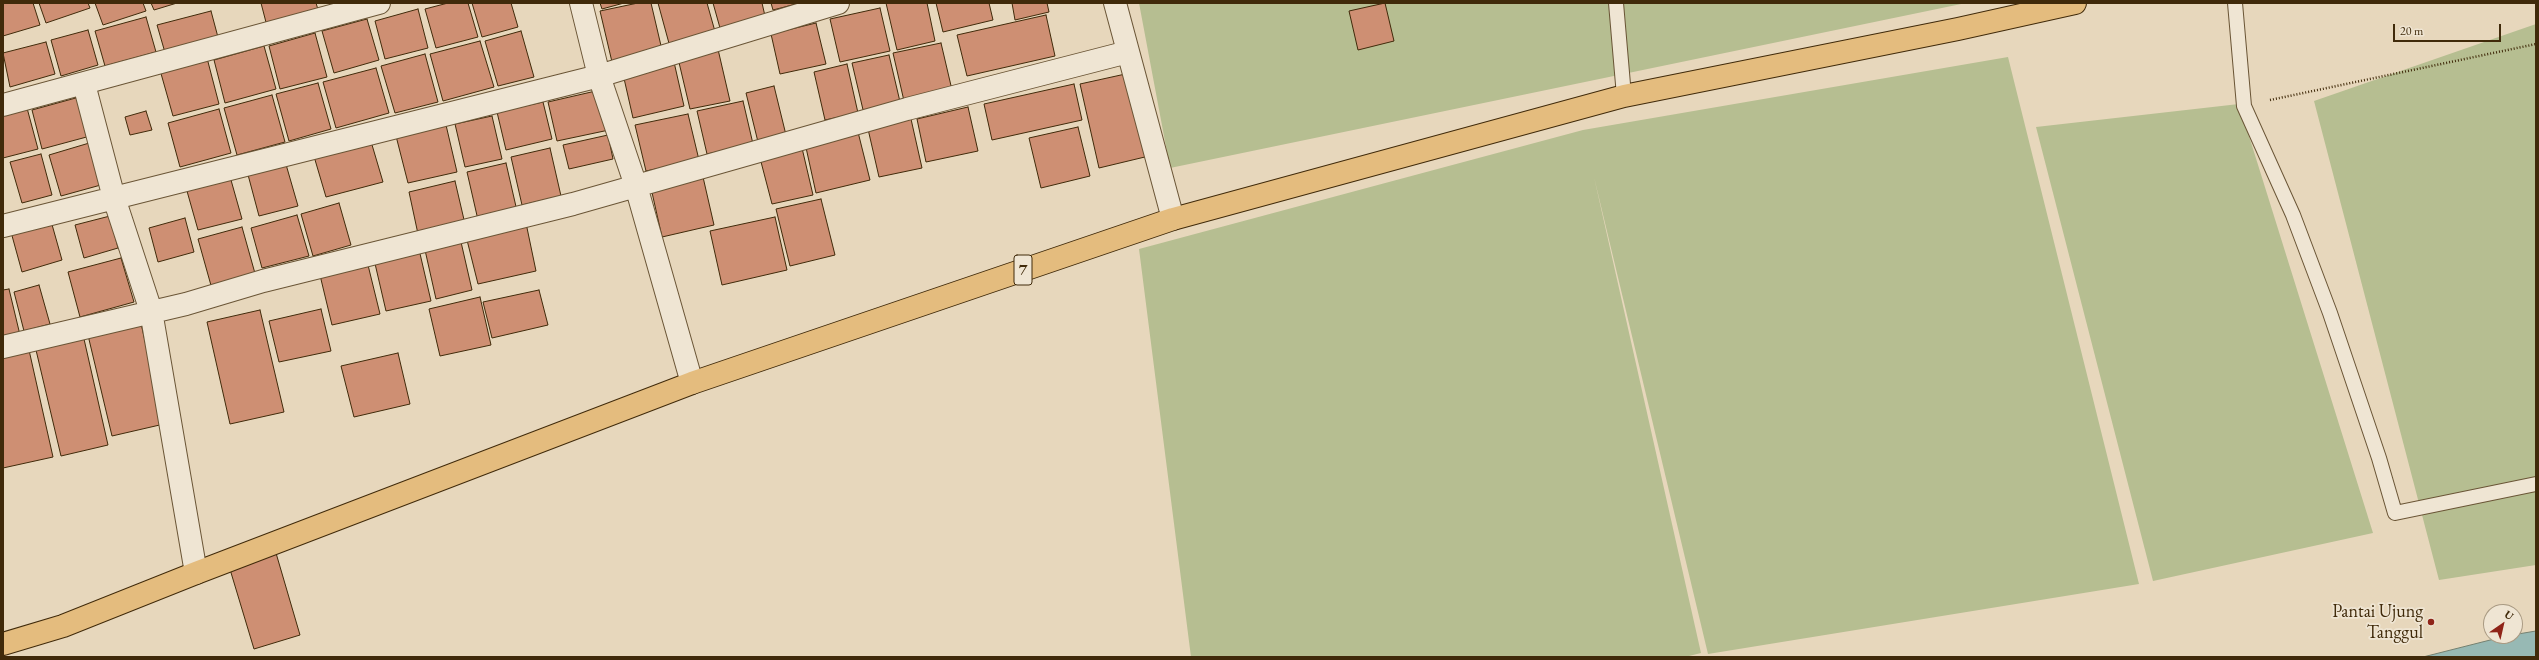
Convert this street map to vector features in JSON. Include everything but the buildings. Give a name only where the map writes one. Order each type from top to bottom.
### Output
[{"type":"highway","name":"7","points":[[3,644],[63,626],[196,573],[692,383],[1173,218],[1624,96],[1958,29],[2075,3]]},
{"type":"street","points":[[3,106],[379,3]]},
{"type":"street","points":[[581,3],[599,76],[636,186],[692,383]]},
{"type":"street","points":[[3,226],[599,76],[838,3]]},
{"type":"street","points":[[1115,3],[1173,218]]},
{"type":"street","points":[[3,347],[151,311],[636,186],[907,109],[1128,52]]},
{"type":"street","points":[[84,84],[114,198],[151,311],[196,573]]},
{"type":"lane","points":[[1616,3],[1624,96]]},
{"type":"lane","points":[[2235,3],[2244,106],[2293,215],[2330,314],[2379,458],[2395,513],[2536,484]]},
{"type":"path","points":[[2244,106],[2536,44]]},
{"type":"green space","points":[[1139,3],[1966,3],[1170,168]]},
{"type":"green space","points":[[2536,24],[2536,565],[2439,580],[2314,101]]},
{"type":"green space","points":[[2008,57],[2139,584],[1708,654],[1594,177],[1701,653],[1685,657],[1191,657],[1139,249],[1583,130]]},
{"type":"green space","points":[[2239,104],[2373,533],[2153,581],[2036,127]]},
{"type":"water","points":[[2536,631],[2536,657],[2423,657],[2483,642],[2483,644],[2523,644],[2523,633]]},
{"type":"place","name":"Pantai Ujung Tanggul","points":[[2431,622]]}]
